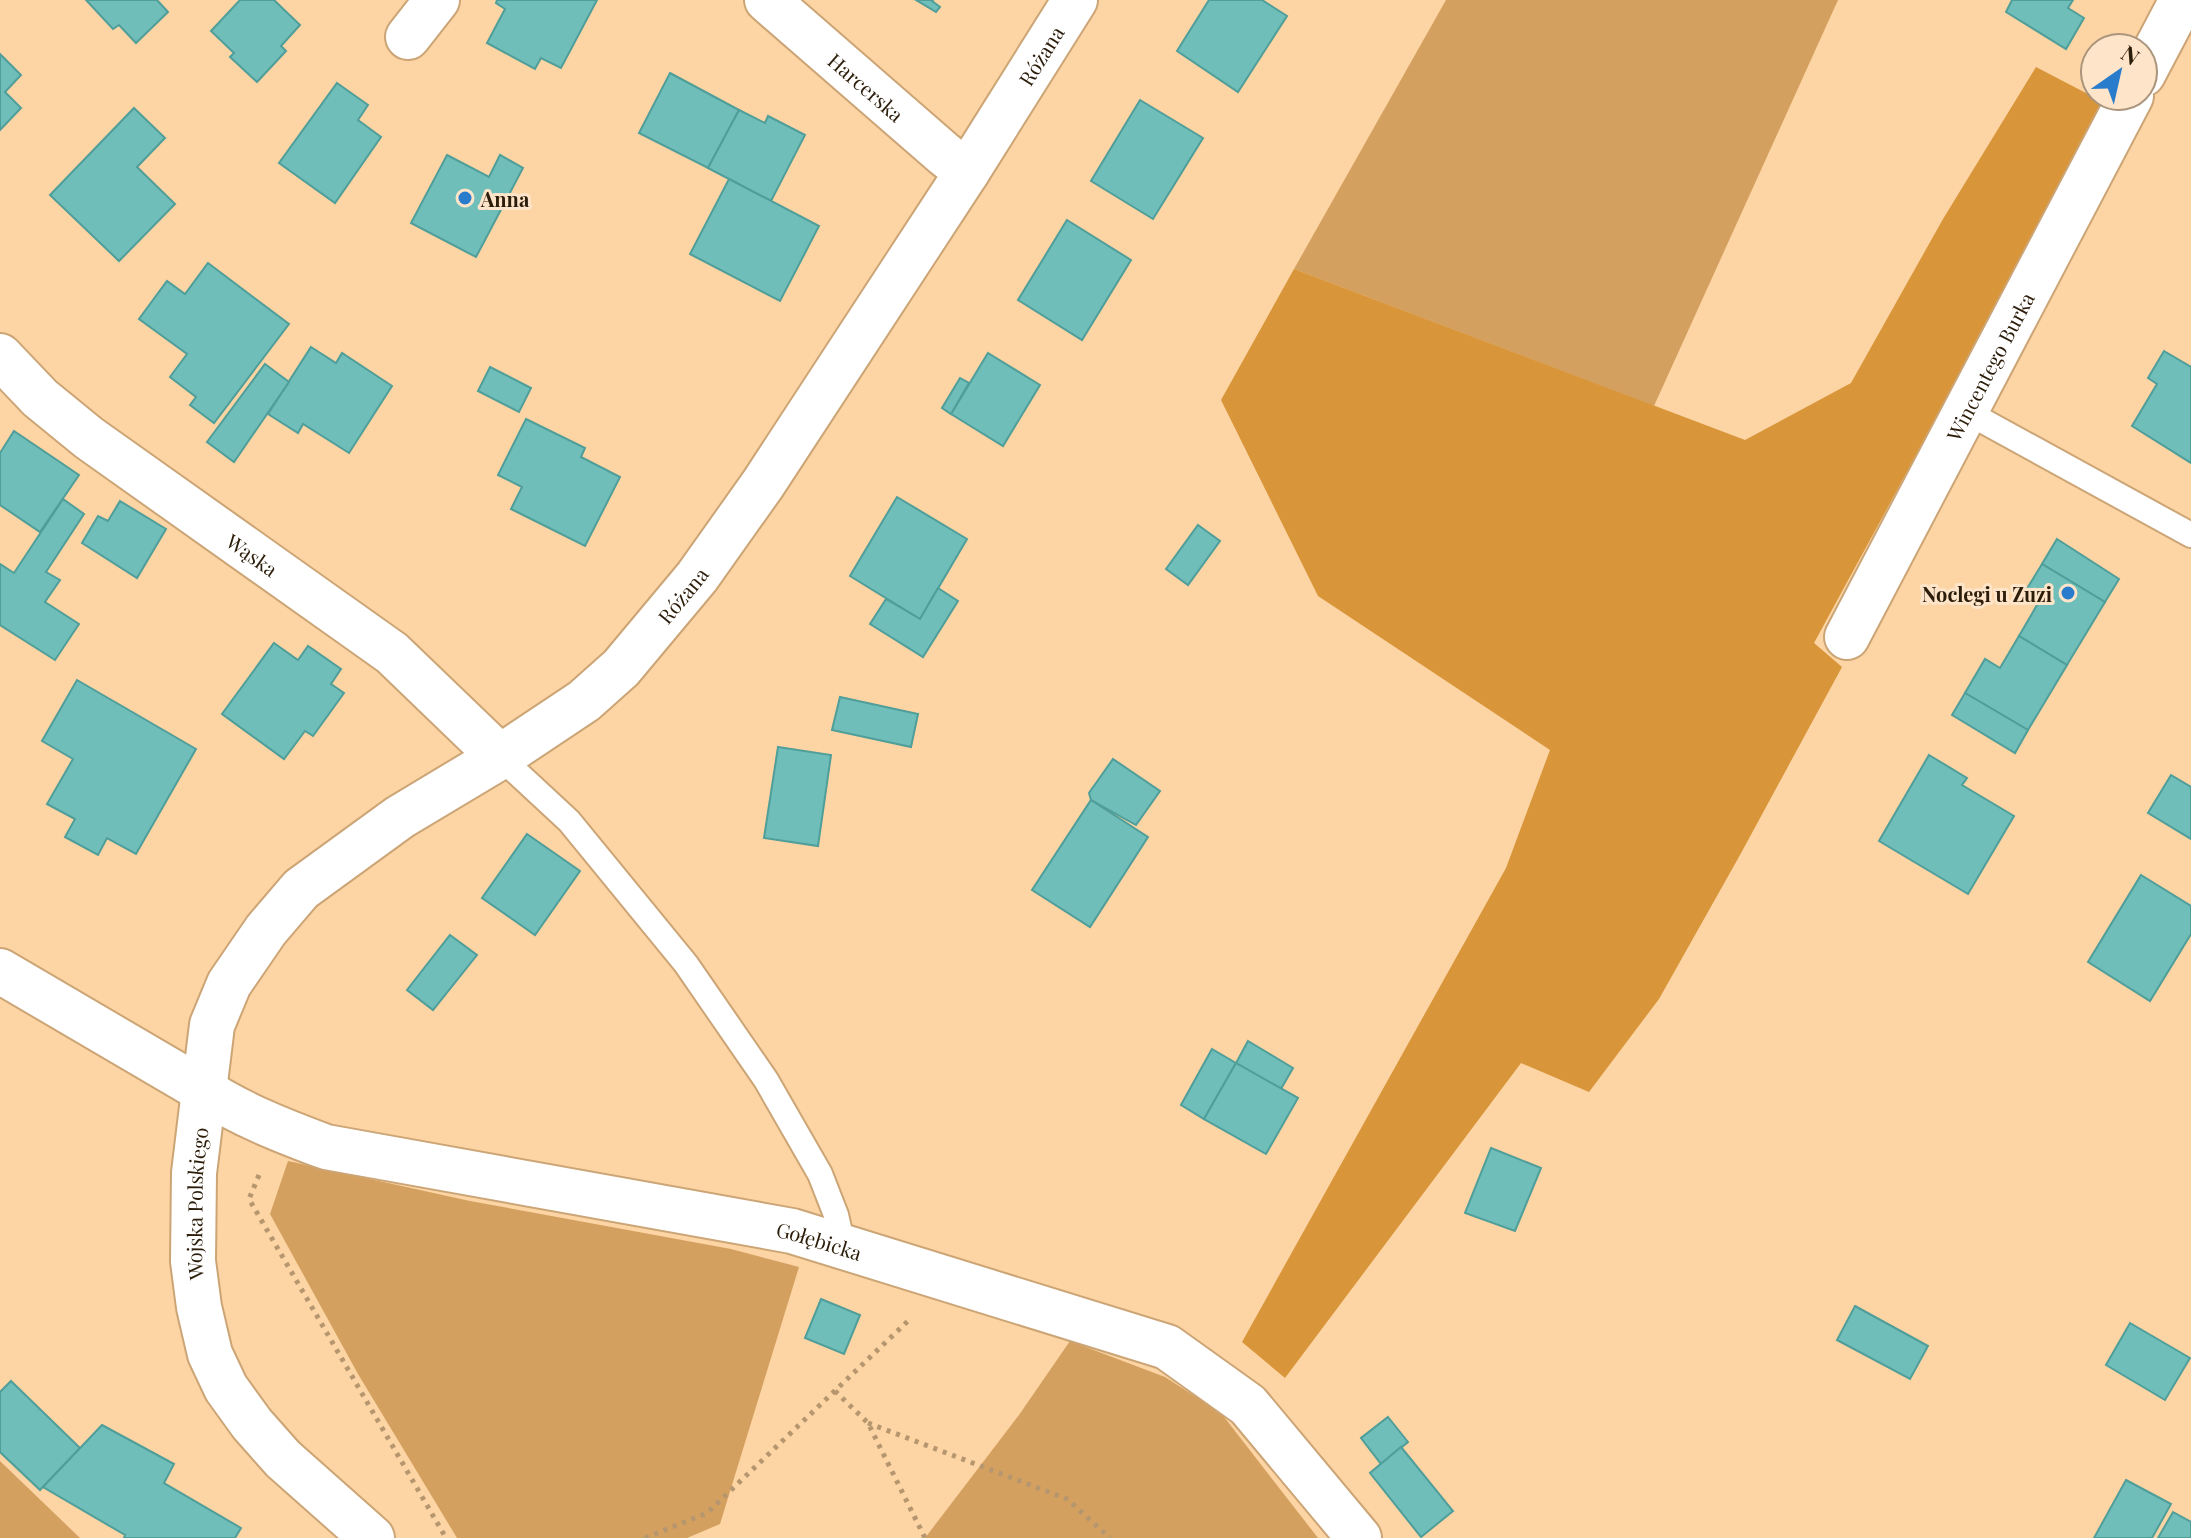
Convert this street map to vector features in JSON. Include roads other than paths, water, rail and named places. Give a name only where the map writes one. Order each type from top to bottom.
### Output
[{"type":"street","points":[[408,37],[437,0]]},
{"type":"street","name":"Harcerska","points":[[767,0],[967,172]]},
{"type":"street","name":"Różana","points":[[203,1090],[212,1025],[229,984],[266,930],[301,889],[400,817],[500,757],[584,701],[612,676],[697,577],[763,484],[967,172],[1075,0]]},
{"type":"street","points":[[2159,44],[2182,0]]},
{"type":"street","name":"Wincentego Burka","points":[[1847,637],[2123,112]]},
{"type":"street","name":"Wąska","points":[[0,356],[40,398],[89,438],[392,653],[500,757]]},
{"type":"street","name":"Gołębicka","points":[[0,971],[232,1109],[326,1147],[792,1231],[1167,1347],[1248,1405],[1359,1538]]},
{"type":"street","name":"Wojska Polskiego","points":[[203,1090],[194,1173],[193,1261],[210,1354],[226,1388],[272,1447],[372,1538]]},
{"type":"lane","points":[[1965,411],[2191,535]]},
{"type":"lane","points":[[500,757],[569,821],[686,964],[766,1080],[820,1174],[836,1215],[843,1246]]},
{"type":"place","name":"Anna","points":[[465,198]]},
{"type":"place","name":"Noclegi u Zuzi","points":[[2068,593]]}]
